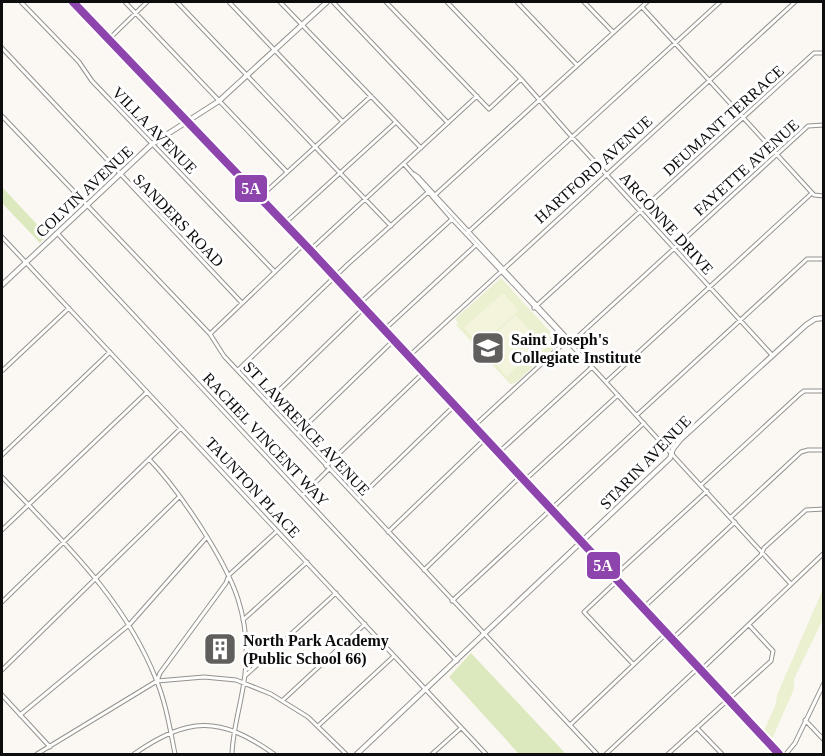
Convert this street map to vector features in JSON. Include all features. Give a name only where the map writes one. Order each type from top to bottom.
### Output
[{"type":"main road","points":[[73,2],[385,329],[779,754]]},
{"type":"street","name":"VILLA AVENUE","points":[[21,2],[79,62],[90,79],[275,272]]},
{"type":"street","points":[[125,2],[287,172]]},
{"type":"street","points":[[109,39],[147,2]]},
{"type":"street","points":[[177,2],[391,226]]},
{"type":"street","points":[[229,2],[342,122]]},
{"type":"street","points":[[280,2],[421,148]]},
{"type":"street","name":"COLVIN AVENUE","points":[[2,285],[152,144],[219,101],[327,2]]},
{"type":"street","points":[[333,2],[448,123]]},
{"type":"street","points":[[386,2],[489,109],[521,79]]},
{"type":"street","name":"ARGONNE DRIVE","points":[[447,2],[521,79],[772,355]]},
{"type":"street","points":[[517,2],[577,65]]},
{"type":"street","points":[[584,2],[613,32]]},
{"type":"street","points":[[435,195],[647,2]]},
{"type":"street","points":[[467,232],[720,2]]},
{"type":"street","name":"HARTFORD AVENUE","points":[[409,356],[795,2]]},
{"type":"street","points":[[642,7],[812,193],[824,196]]},
{"type":"street","name":"SANDERS ROAD","points":[[2,48],[242,303]]},
{"type":"street","name":"DEUMANT TERRACE","points":[[536,306],[814,53],[824,53]]},
{"type":"street","points":[[260,197],[370,96]]},
{"type":"street","points":[[310,250],[477,96]]},
{"type":"street","name":"ST LAWRENCE AVENUE","points":[[2,116],[210,334],[222,354],[597,754]]},
{"type":"street","points":[[285,223],[396,122]]},
{"type":"street","name":"FAYETTE AVENUE","points":[[474,426],[563,344],[574,340],[808,126],[824,125]]},
{"type":"street","points":[[404,164],[427,193],[502,269],[790,583]]},
{"type":"street","points":[[412,173],[435,195],[453,218]]},
{"type":"street","points":[[427,193],[435,195]]},
{"type":"street","points":[[238,370],[335,276],[427,193]]},
{"type":"street","points":[[606,382],[812,193]]},
{"type":"street","points":[[360,303],[453,218]]},
{"type":"street","name":"RACHEL VINCENT WAY","points":[[57,233],[457,661]]},
{"type":"street","name":"TAUNTON PLACE","points":[[2,237],[486,754]]},
{"type":"street","points":[[210,334],[304,244]]},
{"type":"street","points":[[385,329],[477,244]]},
{"type":"street","points":[[637,416],[807,259],[824,259]]},
{"type":"street","points":[[2,371],[69,308]]},
{"type":"street","points":[[267,402],[364,308]]},
{"type":"street","name":"STARIN AVENUE","points":[[357,754],[670,458],[673,449],[681,439],[810,321],[824,318]]},
{"type":"street","points":[[297,434],[394,340]]},
{"type":"street","points":[[2,455],[110,352]]},
{"type":"street","points":[[499,452],[592,367]]},
{"type":"street","points":[[302,495],[424,372]]},
{"type":"street","points":[[701,485],[800,394],[804,391],[824,391]]},
{"type":"street","points":[[2,530],[147,392]]},
{"type":"street","points":[[424,570],[523,478],[618,395]]},
{"type":"street","points":[[358,499],[454,405]]},
{"type":"street","points":[[452,601],[644,423]]},
{"type":"street","points":[[2,602],[181,428]]},
{"type":"street","points":[[388,532],[486,438]]},
{"type":"street","points":[[731,517],[801,452],[824,450]]},
{"type":"street","points":[[149,459],[179,497],[206,538],[237,598],[243,620],[246,649],[245,676],[232,754]]},
{"type":"street","points":[[2,477],[96,578],[130,624],[157,681],[175,754]]},
{"type":"street","points":[[614,576],[706,491]]},
{"type":"street","points":[[2,670],[179,497]]},
{"type":"street","points":[[672,639],[806,510],[824,508]]},
{"type":"street","points":[[643,608],[735,522]]},
{"type":"street","points":[[157,681],[160,673],[226,583],[228,577],[277,531]]},
{"type":"street","points":[[20,715],[130,624],[206,538]]},
{"type":"street","points":[[606,754],[696,669],[703,668],[824,553]]},
{"type":"street","points":[[243,620],[307,562]]},
{"type":"street","points":[[618,580],[584,612],[633,664]]},
{"type":"street","points":[[245,676],[336,593]]},
{"type":"street","points":[[283,700],[365,624]]},
{"type":"street","points":[[669,754],[771,661],[773,651],[749,625]]},
{"type":"street","points":[[570,725],[667,633]]},
{"type":"street","points":[[318,726],[394,655]]},
{"type":"street","points":[[37,754],[157,681],[220,677],[244,683],[283,700],[318,726],[346,754]]},
{"type":"street","points":[[786,754],[794,746],[824,683]]},
{"type":"street","points":[[2,695],[50,747]]},
{"type":"street","points":[[805,720],[824,740]]},
{"type":"street","points":[[134,754],[170,732],[190,726],[204,725],[235,732],[274,754]]},
{"type":"street","points":[[432,754],[461,728]]},
{"type":"street","points":[[697,728],[722,754]]},
{"type":"green space","points":[[2,187],[47,235],[40,243],[2,203]]},
{"type":"green space","points":[[501,278],[556,338],[556,346],[515,383],[510,384],[456,325],[458,323],[455,319]]},
{"type":"green space","points":[[503,293],[519,310],[480,345],[464,328]]},
{"type":"green space","points":[[516,315],[534,335],[538,332],[547,342],[547,347],[536,357],[533,353],[507,377],[488,349],[492,338]]},
{"type":"green space","points":[[823,589],[823,619],[794,679],[794,689],[772,739],[764,731],[776,704],[777,695]]},
{"type":"green space","points":[[471,653],[566,754],[519,754],[449,677]]},
{"type":"transit line","name":"5A","points":[[73,2],[310,250],[779,754]]},
{"type":"place","name":"Saint Joseph's Collegiate Institute","points":[[488,348]]},
{"type":"place","name":"North Park Academy (Public School 66)","points":[[220,649]]}]
